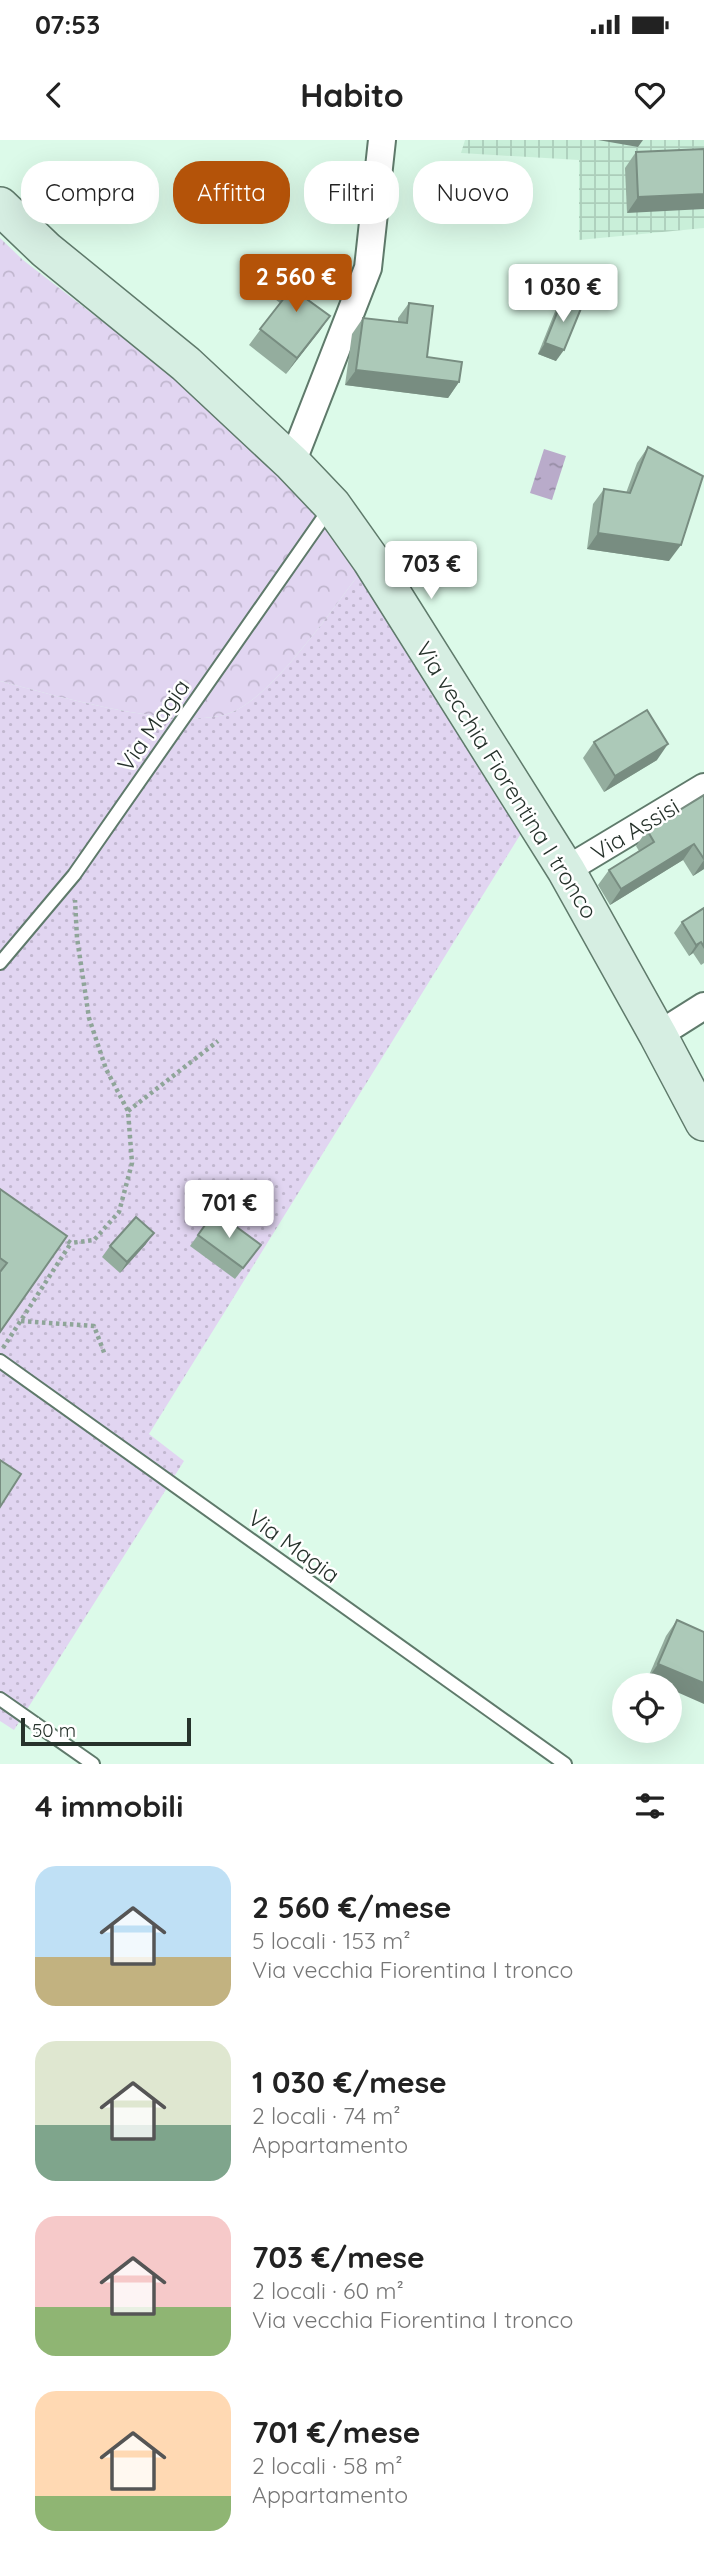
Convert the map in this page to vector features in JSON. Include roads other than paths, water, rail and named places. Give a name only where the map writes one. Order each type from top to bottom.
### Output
[{"type":"street","points":[[292,463],[368,268],[383,140]]},
{"type":"street","name":"Via vecchia Fiorentina I tronco","points":[[0,206],[46,250],[186,364],[292,463],[332,505],[371,560],[566,870],[704,1122]]},
{"type":"street","name":"Via Assisi","points":[[566,870],[704,787]]},
{"type":"street","points":[[658,1035],[704,1006]]},
{"type":"lane","name":"Via Magia","points":[[0,963],[74,874],[332,505]]},
{"type":"lane","name":"Via Magia","points":[[0,1361],[565,1764]]},
{"type":"lane","points":[[0,1699],[93,1764]]},
{"type":"water","points":[[544,449],[566,456],[552,500],[530,493]]}]
